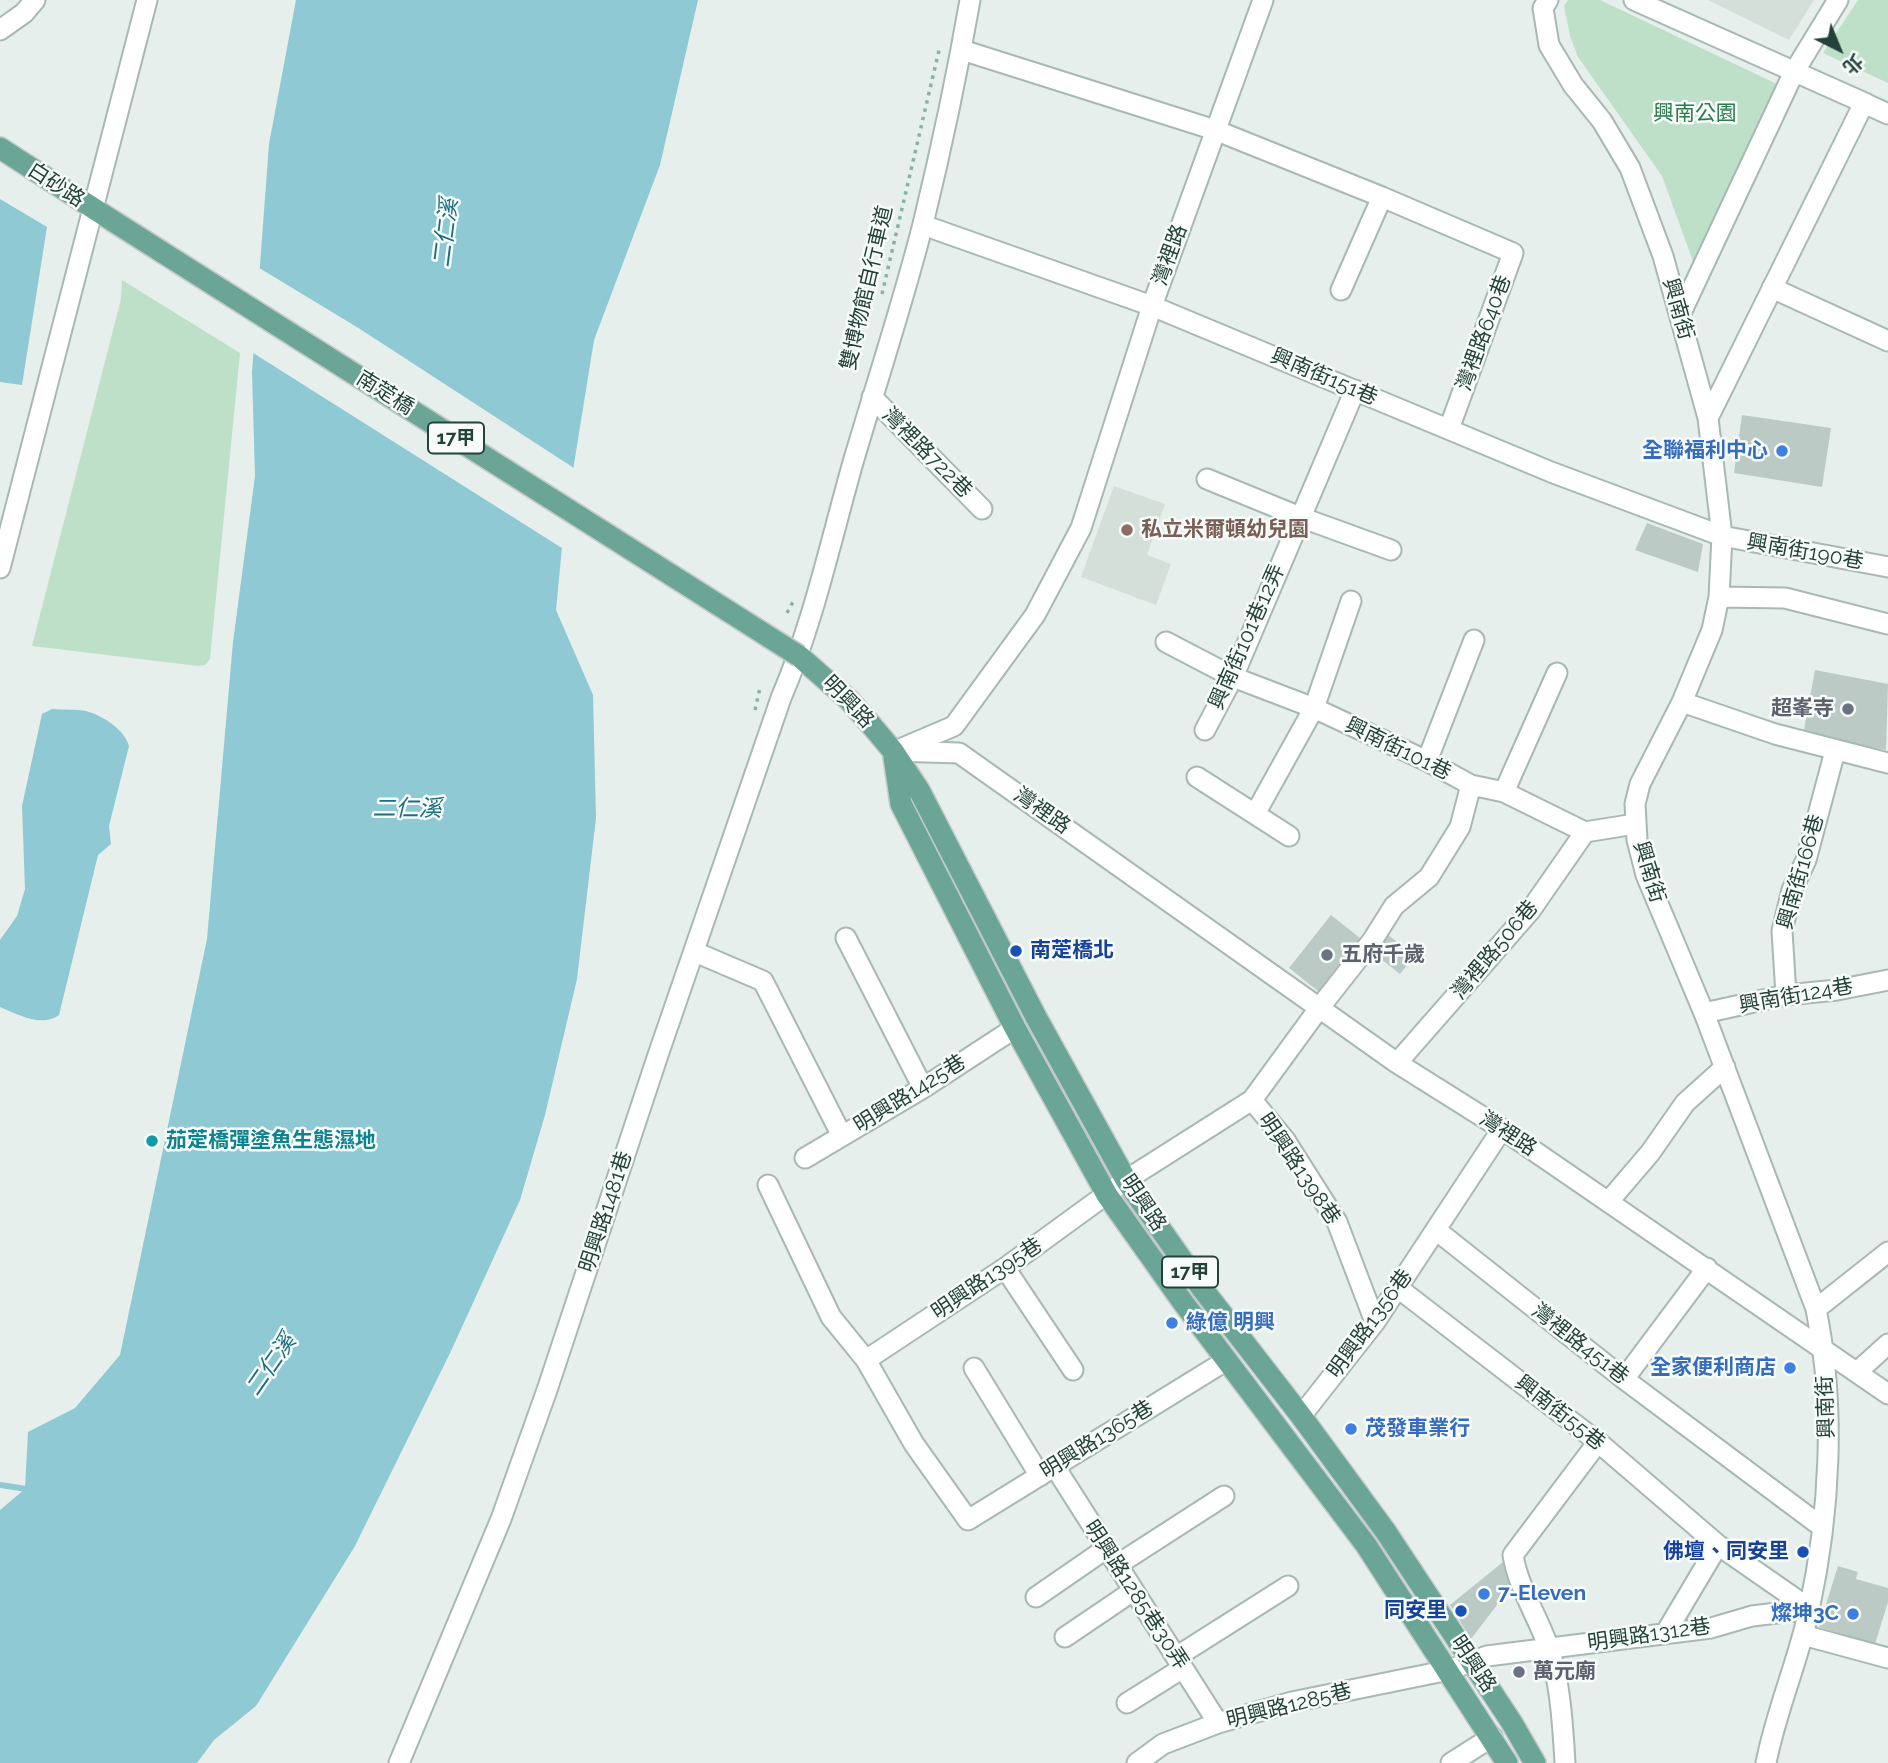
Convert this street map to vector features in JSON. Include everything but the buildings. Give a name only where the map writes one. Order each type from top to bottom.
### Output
[{"type":"main road","name":"白砂路","points":[[0,148],[113,220]]},
{"type":"main road","name":"南萣橋","points":[[113,220],[799,656]]},
{"type":"main road","name":"明興路","points":[[799,656],[849,700],[893,751],[919,790],[1036,1017],[1126,1180],[1200,1287],[1301,1416],[1386,1532],[1535,1763]]},
{"type":"main road","name":"明興路","points":[[893,751],[901,804],[1014,1028],[1107,1195],[1366,1545],[1507,1763]]},
{"type":"street","points":[[0,30],[35,0]]},
{"type":"street","points":[[0,568],[147,0]]},
{"type":"street","points":[[799,656],[923,225],[970,0]]},
{"type":"street","name":"灣裡路","points":[[893,751],[954,726],[1035,615],[1081,528],[1152,306],[1263,0]]},
{"type":"street","name":"興南街","points":[[1548,0],[1543,8],[1549,45],[1573,85],[1602,121],[1630,169],[1663,257],[1708,418],[1722,537],[1719,597],[1712,630],[1682,702],[1640,784],[1635,804],[1635,824],[1646,875],[1704,1013],[1816,1309],[1825,1349],[1828,1481],[1822,1527],[1810,1609],[1766,1763]]},
{"type":"street","points":[[1634,0],[1888,114]]},
{"type":"street","points":[[1680,315],[1794,72],[1838,0]]},
{"type":"street","name":"灣裡路640巷","points":[[961,50],[1215,130],[1513,253],[1449,429]]},
{"type":"street","points":[[1708,418],[1865,104]]},
{"type":"street","points":[[1341,290],[1382,197]]},
{"type":"street","name":"興南街151巷","points":[[923,225],[1152,306],[1563,477],[1722,537]]},
{"type":"street","points":[[1772,288],[1888,341]]},
{"type":"street","name":"興南街101巷12弄","points":[[1205,730],[1233,677],[1355,390]]},
{"type":"street","name":"灣裡路722巷","points":[[872,397],[982,509]]},
{"type":"street","points":[[1207,479],[1391,550]]},
{"type":"street","name":"興南街190巷","points":[[1722,537],[1888,567]]},
{"type":"street","points":[[1719,597],[1785,598],[1888,624]]},
{"type":"street","points":[[1255,814],[1314,708],[1351,601]]},
{"type":"street","points":[[1427,761],[1474,640]]},
{"type":"street","name":"興南街101巷","points":[[1166,642],[1233,677],[1314,708],[1427,761],[1471,785],[1504,792],[1585,832]]},
{"type":"street","name":"明興路1481巷","points":[[399,1763],[501,1519],[781,698],[799,656]]},
{"type":"street","points":[[1504,792],[1557,673]]},
{"type":"street","points":[[1682,702],[1775,734],[1888,763]]},
{"type":"street","name":"灣裡路","points":[[893,751],[959,753],[1397,1063],[1609,1201],[1888,1394]]},
{"type":"street","name":"興南街166巷","points":[[1786,995],[1782,931],[1792,890],[1806,860],[1835,751]]},
{"type":"street","points":[[1197,777],[1289,836]]},
{"type":"street","points":[[1252,1100],[1372,941],[1394,906],[1429,877],[1460,827],[1471,785]]},
{"type":"street","points":[[1585,832],[1635,824]]},
{"type":"street","name":"灣裡路506巷","points":[[1397,1063],[1530,911],[1585,832]]},
{"type":"street","points":[[846,938],[923,1088]]},
{"type":"street","points":[[695,952],[763,981],[842,1136]]},
{"type":"street","name":"興南街124巷","points":[[1704,1013],[1786,995],[1837,990],[1888,979]]},
{"type":"street","name":"明興路1425巷","points":[[805,1158],[923,1088],[1014,1028]]},
{"type":"street","points":[[1609,1201],[1656,1144],[1685,1103],[1724,1067]]},
{"type":"street","name":"明興路1398巷","points":[[1107,1195],[1126,1180],[1252,1100],[1285,1140],[1337,1222],[1375,1322]]},
{"type":"street","points":[[1436,1230],[1502,1129]]},
{"type":"street","points":[[768,1185],[831,1317],[866,1360]]},
{"type":"street","name":"明興路1395巷","points":[[866,1360],[1005,1268],[1107,1195]]},
{"type":"street","name":"明興路1356巷","points":[[1301,1416],[1375,1322],[1436,1230]]},
{"type":"street","name":"灣裡路451巷","points":[[1436,1230],[1624,1380],[1822,1527]]},
{"type":"street","points":[[1816,1309],[1888,1252]]},
{"type":"street","points":[[1005,1268],[1073,1370]]},
{"type":"street","points":[[1624,1380],[1707,1268]]},
{"type":"street","name":"興南街55巷","points":[[1398,1288],[1598,1442],[1718,1545],[1810,1609]]},
{"type":"street","points":[[1857,1372],[1888,1344]]},
{"type":"street","name":"明興路1365巷","points":[[866,1360],[914,1444],[968,1520],[1227,1360]]},
{"type":"street","name":"明興路1285巷30弄","points":[[974,1367],[1112,1557],[1218,1723]]},
{"type":"street","points":[[1566,1763],[1549,1648],[1516,1570],[1513,1555],[1598,1442]]},
{"type":"street","points":[[1036,1597],[1224,1496]]},
{"type":"street","points":[[1665,1634],[1718,1545]]},
{"type":"street","points":[[1127,1703],[1179,1662],[1288,1586]]},
{"type":"street","points":[[1065,1637],[1133,1591]]},
{"type":"street","name":"明興路1312巷","points":[[1449,1670],[1487,1656],[1711,1628],[1752,1616],[1810,1609]]},
{"type":"street","points":[[1803,1635],[1886,1652]]},
{"type":"street","name":"明興路1285巷","points":[[1137,1763],[1163,1744],[1218,1723],[1292,1702],[1449,1670]]},
{"type":"street","points":[[1451,1763],[1492,1737]]},
{"type":"path","name":"雙博物館自行車道","points":[[879,303],[942,39]]},
{"type":"shaded area","points":[[1708,0],[1814,0],[1789,40]]},
{"type":"shaded area","name":"私立米爾頓幼兒園","points":[[1114,486],[1165,504],[1147,555],[1171,564],[1156,605],[1081,577]]},
{"type":"green space","name":"興南公園","points":[[1568,0],[1600,0],[1777,84],[1695,267],[1662,176],[1578,57],[1570,36],[1564,6]]},
{"type":"green space","points":[[1858,0],[1888,0],[1888,83],[1823,53]]},
{"type":"green space","points":[[122,280],[240,353],[210,659],[205,665],[32,646],[121,299]]},
{"type":"water","name":"二仁溪","points":[[296,0],[698,0],[660,165],[594,340],[564,526],[556,610],[593,695],[596,818],[577,979],[545,1115],[520,1200],[451,1351],[355,1546],[256,1706],[214,1740],[197,1763],[0,1763],[0,1510],[25,1489],[28,1432],[75,1408],[120,1355],[207,939],[233,642],[255,476],[252,372],[269,144]]},
{"type":"water","points":[[0,199],[47,227],[22,385],[0,382]]},
{"type":"water","points":[[52,709],[82,710],[99,716],[123,734],[129,746],[109,826],[111,844],[98,855],[59,1015],[52,1019],[37,1020],[0,1007],[0,940],[17,916],[25,889],[22,806],[42,714]]},
{"type":"pier","points":[[256,266],[360,329],[577,470],[565,550],[250,351]]},
{"type":"waterway","points":[[0,1485],[33,1490]]},
{"type":"place","name":"全聯福利中心","points":[[1782,451]]},
{"type":"place","name":"私立米爾頓幼兒園","points":[[1127,530]]},
{"type":"place","name":"超峯寺","points":[[1848,709]]},
{"type":"place","name":"南萣橋北","points":[[1016,951]]},
{"type":"place","name":"五府千歲","points":[[1327,955]]},
{"type":"place","name":"茄萣橋彈塗魚生態濕地","points":[[152,1141]]},
{"type":"place","name":"綠億 明興","points":[[1172,1323]]},
{"type":"place","name":"全家便利商店","points":[[1790,1368]]},
{"type":"place","name":"茂發車業行","points":[[1351,1429]]},
{"type":"place","name":"佛壇、同安里","points":[[1803,1552]]},
{"type":"place","name":"7-Eleven","points":[[1484,1594]]},
{"type":"place","name":"同安里","points":[[1461,1611]]},
{"type":"place","name":"燦坤3C","points":[[1853,1614]]},
{"type":"place","name":"萬元廟","points":[[1519,1672]]}]
